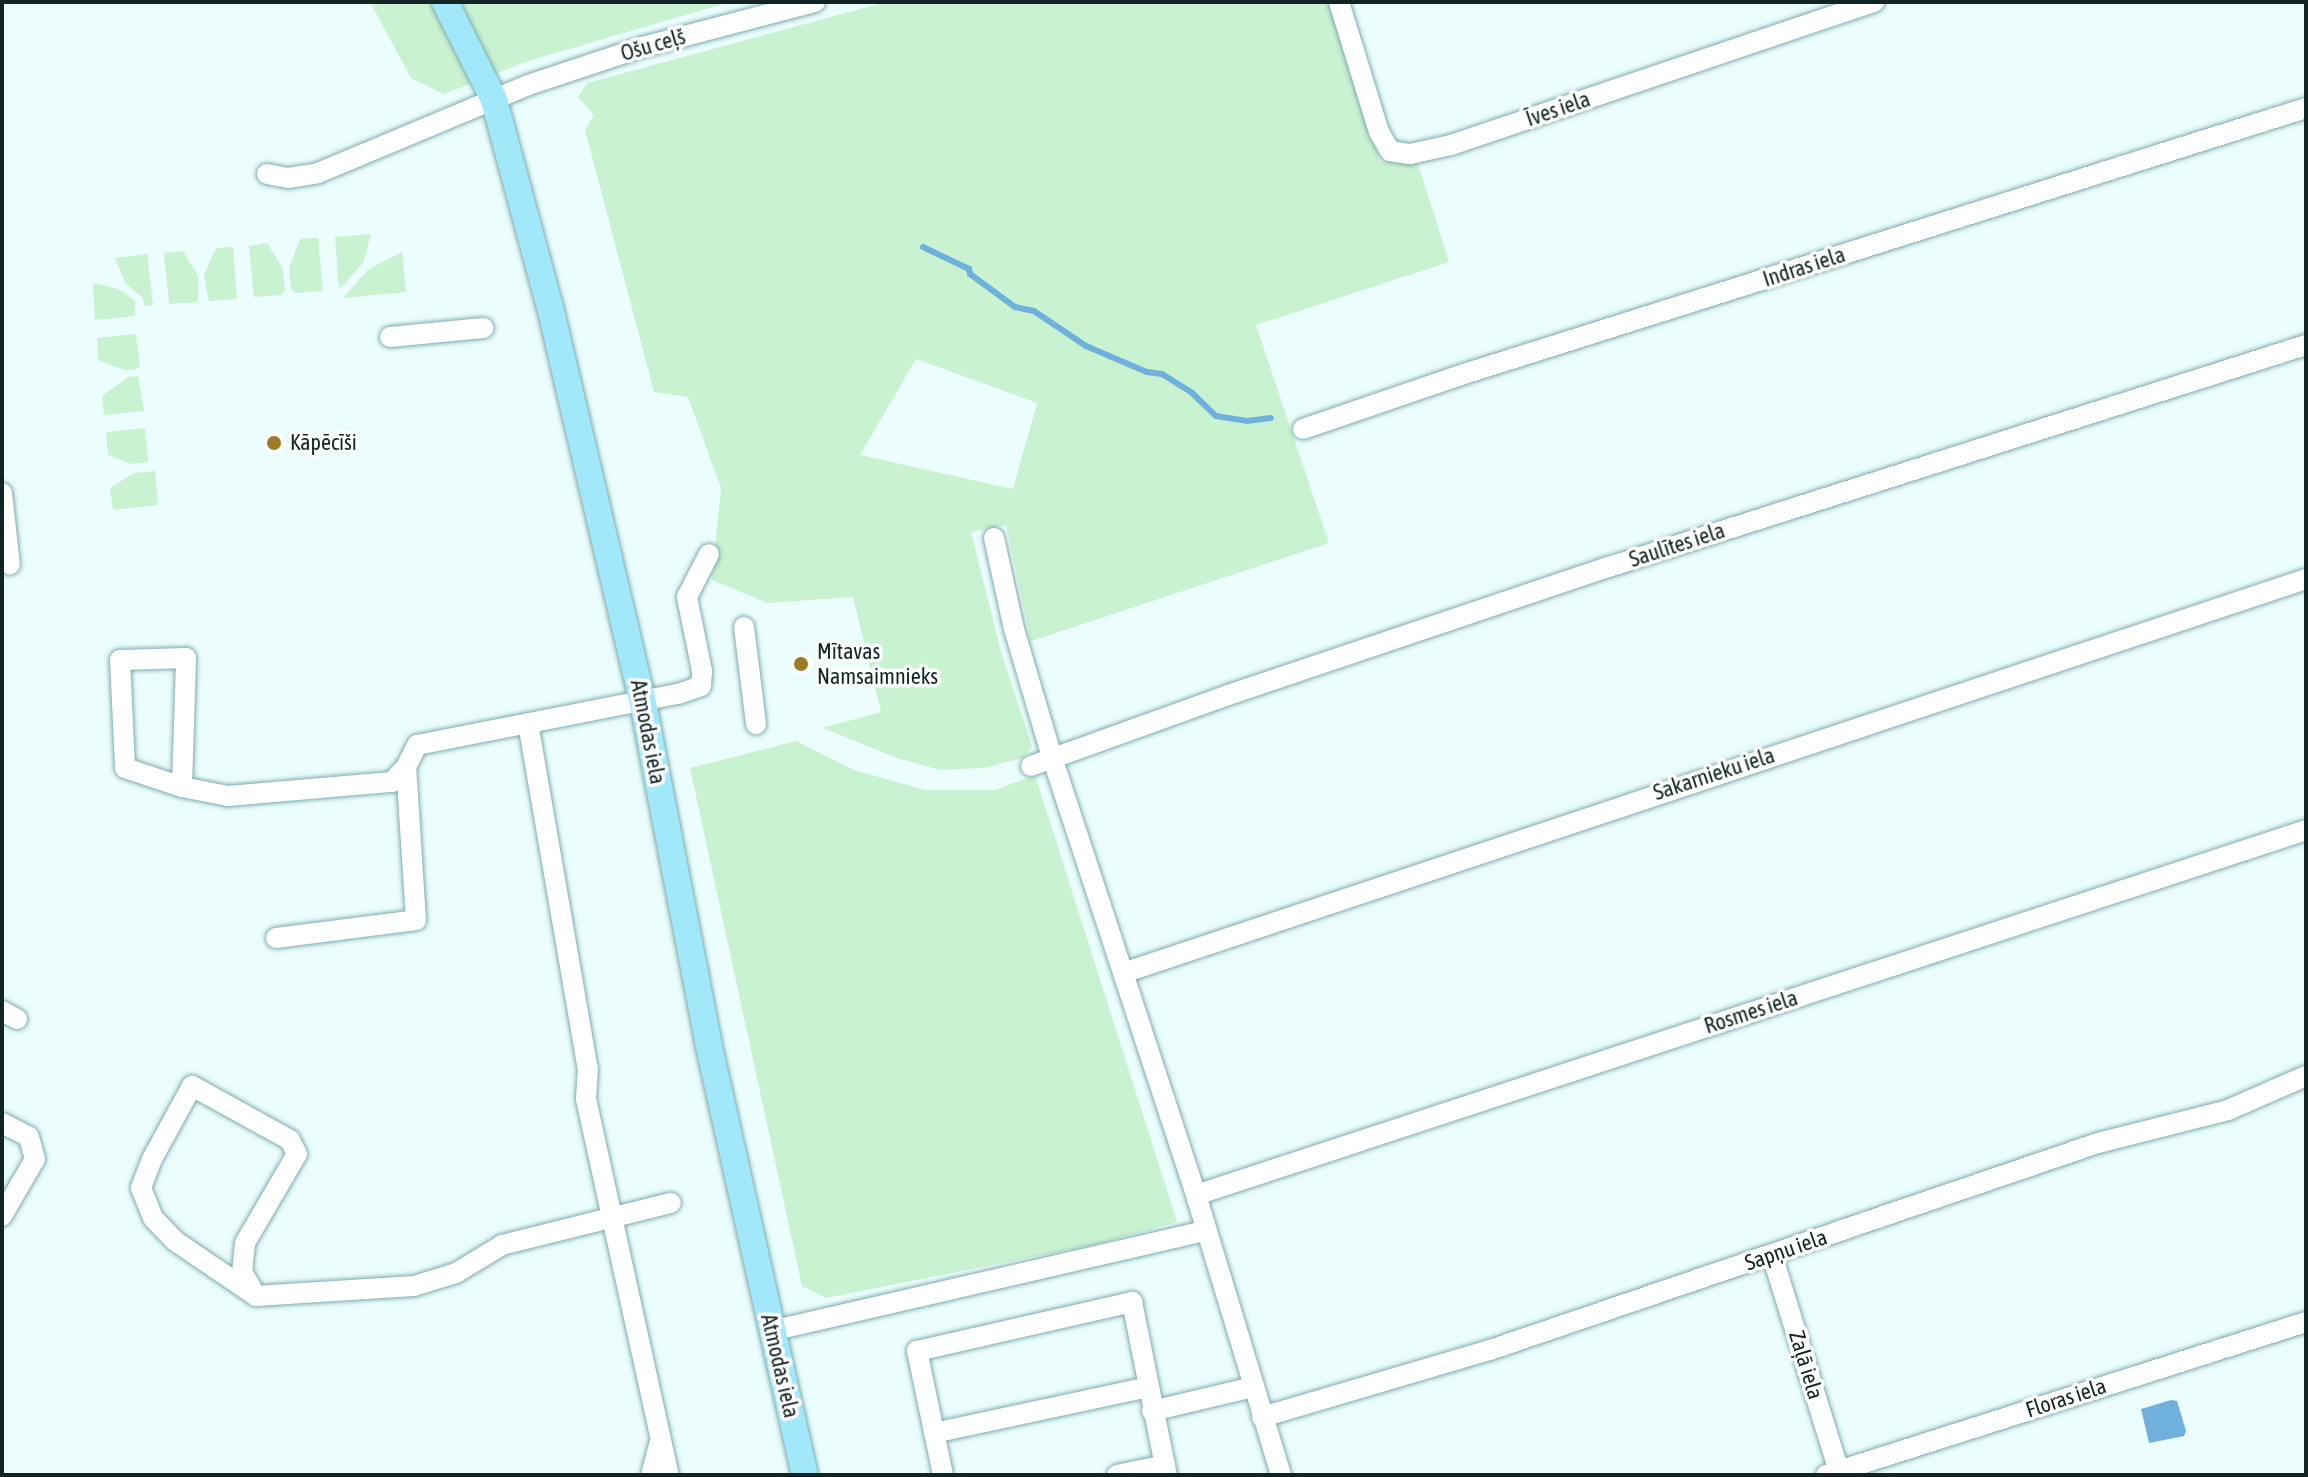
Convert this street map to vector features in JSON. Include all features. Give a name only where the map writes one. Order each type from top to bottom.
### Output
[{"type":"main road","name":"Atmodas iela","points":[[445,2],[494,100],[550,307],[642,698],[708,1042],[805,1475]]},
{"type":"street","name":"Ošu ceļš","points":[[267,174],[303,178],[494,100],[643,47],[815,2]]},
{"type":"street","name":"Īves iela","points":[[1339,2],[1379,132],[1390,151],[1410,154],[1451,145],[1874,2]]},
{"type":"street","name":"Indras iela","points":[[1303,429],[1479,369],[2306,108]]},
{"type":"street","points":[[390,337],[484,328]]},
{"type":"street","name":"Saulītes iela","points":[[1031,766],[1625,562],[2306,345]]},
{"type":"street","points":[[2,493],[10,565]]},
{"type":"street","points":[[994,538],[1014,629],[1052,757],[1196,1195],[1281,1475]]},
{"type":"street","points":[[182,787],[186,658],[120,660],[125,768],[182,787],[228,796],[392,782],[406,767],[417,745],[642,698],[678,694],[701,686],[702,671],[687,597],[709,554]]},
{"type":"street","name":"Sakarnieku iela","points":[[1123,973],[1483,850],[2306,579]]},
{"type":"street","points":[[744,627],[756,724]]},
{"type":"street","points":[[528,723],[588,1069],[586,1099],[669,1475]]},
{"type":"street","points":[[276,938],[416,920],[406,767]]},
{"type":"street","name":"Rosmes iela","points":[[1196,1195],[2306,830]]},
{"type":"street","name":"Sapņu iela","points":[[1262,1417],[1490,1350],[2098,1143],[2228,1110],[2306,1076]]},
{"type":"street","points":[[256,1296],[242,1272],[245,1243],[297,1154],[290,1140],[192,1086],[152,1159],[141,1188],[153,1218],[175,1241],[256,1296],[414,1286],[456,1273],[502,1245],[671,1203]]},
{"type":"street","points":[[2,1123],[29,1137],[35,1159],[5,1205]]},
{"type":"street","points":[[771,1331],[1205,1231]]},
{"type":"street","name":"Zaļā iela","points":[[1772,1255],[1835,1474]]},
{"type":"street","points":[[943,1475],[917,1351],[1132,1302],[1166,1470],[1117,1475]]},
{"type":"street","name":"Floras iela","points":[[1835,1474],[2306,1322]]},
{"type":"street","points":[[934,1433],[1148,1387]]},
{"type":"street","points":[[1152,1411],[1253,1387]]},
{"type":"street","points":[[651,1475],[661,1438]]},
{"type":"green space","points":[[370,2],[730,2],[525,62],[444,94],[411,78]]},
{"type":"green space","points":[[886,2],[1331,2],[1380,162],[1418,164],[1449,262],[1256,325],[1329,543],[1031,641],[1006,525],[971,532],[1001,652],[1032,746],[1023,758],[983,768],[940,770],[897,758],[823,728],[881,712],[853,597],[767,603],[712,580],[721,488],[688,397],[654,392],[585,130],[594,115],[578,97],[587,83]],"holes":[[[916,359],[1037,403],[1013,489],[860,455]]]},
{"type":"green space","points":[[371,234],[363,263],[339,290],[335,237]]},
{"type":"green space","points":[[318,238],[323,291],[296,293],[291,289],[289,268],[300,239]]},
{"type":"green space","points":[[267,243],[282,267],[285,289],[282,295],[254,297],[249,246]]},
{"type":"green space","points":[[233,247],[237,299],[209,301],[204,275],[216,248]]},
{"type":"green space","points":[[183,251],[198,276],[198,299],[197,302],[169,304],[164,253]]},
{"type":"green space","points":[[402,252],[406,292],[343,298],[369,269]]},
{"type":"green space","points":[[147,254],[153,305],[145,306],[142,297],[126,284],[115,258]]},
{"type":"green space","points":[[93,283],[119,289],[135,301],[135,316],[95,320]]},
{"type":"green space","points":[[136,334],[140,366],[137,369],[125,370],[98,360],[97,338]]},
{"type":"green space","points":[[138,376],[144,411],[104,415],[102,396],[128,377]]},
{"type":"green space","points":[[145,428],[148,462],[132,464],[108,455],[106,432]]},
{"type":"green space","points":[[155,471],[158,505],[113,510],[110,488],[134,473]]},
{"type":"green space","points":[[796,741],[854,770],[925,790],[995,790],[1035,775],[1177,1222],[1098,1244],[826,1298],[802,1286],[690,768]]},
{"type":"water","points":[[2177,1401],[2186,1431],[2184,1436],[2149,1443],[2141,1409]]},
{"type":"waterway","points":[[923,247],[969,269],[970,274],[1015,307],[1034,311],[1086,346],[1147,372],[1162,374],[1192,393],[1216,416],[1247,421],[1271,418]]},
{"type":"place","name":"Kāpēcīši","points":[[274,443]]},
{"type":"place","name":"Mītavas Namsaimnieks","points":[[801,664]]}]
